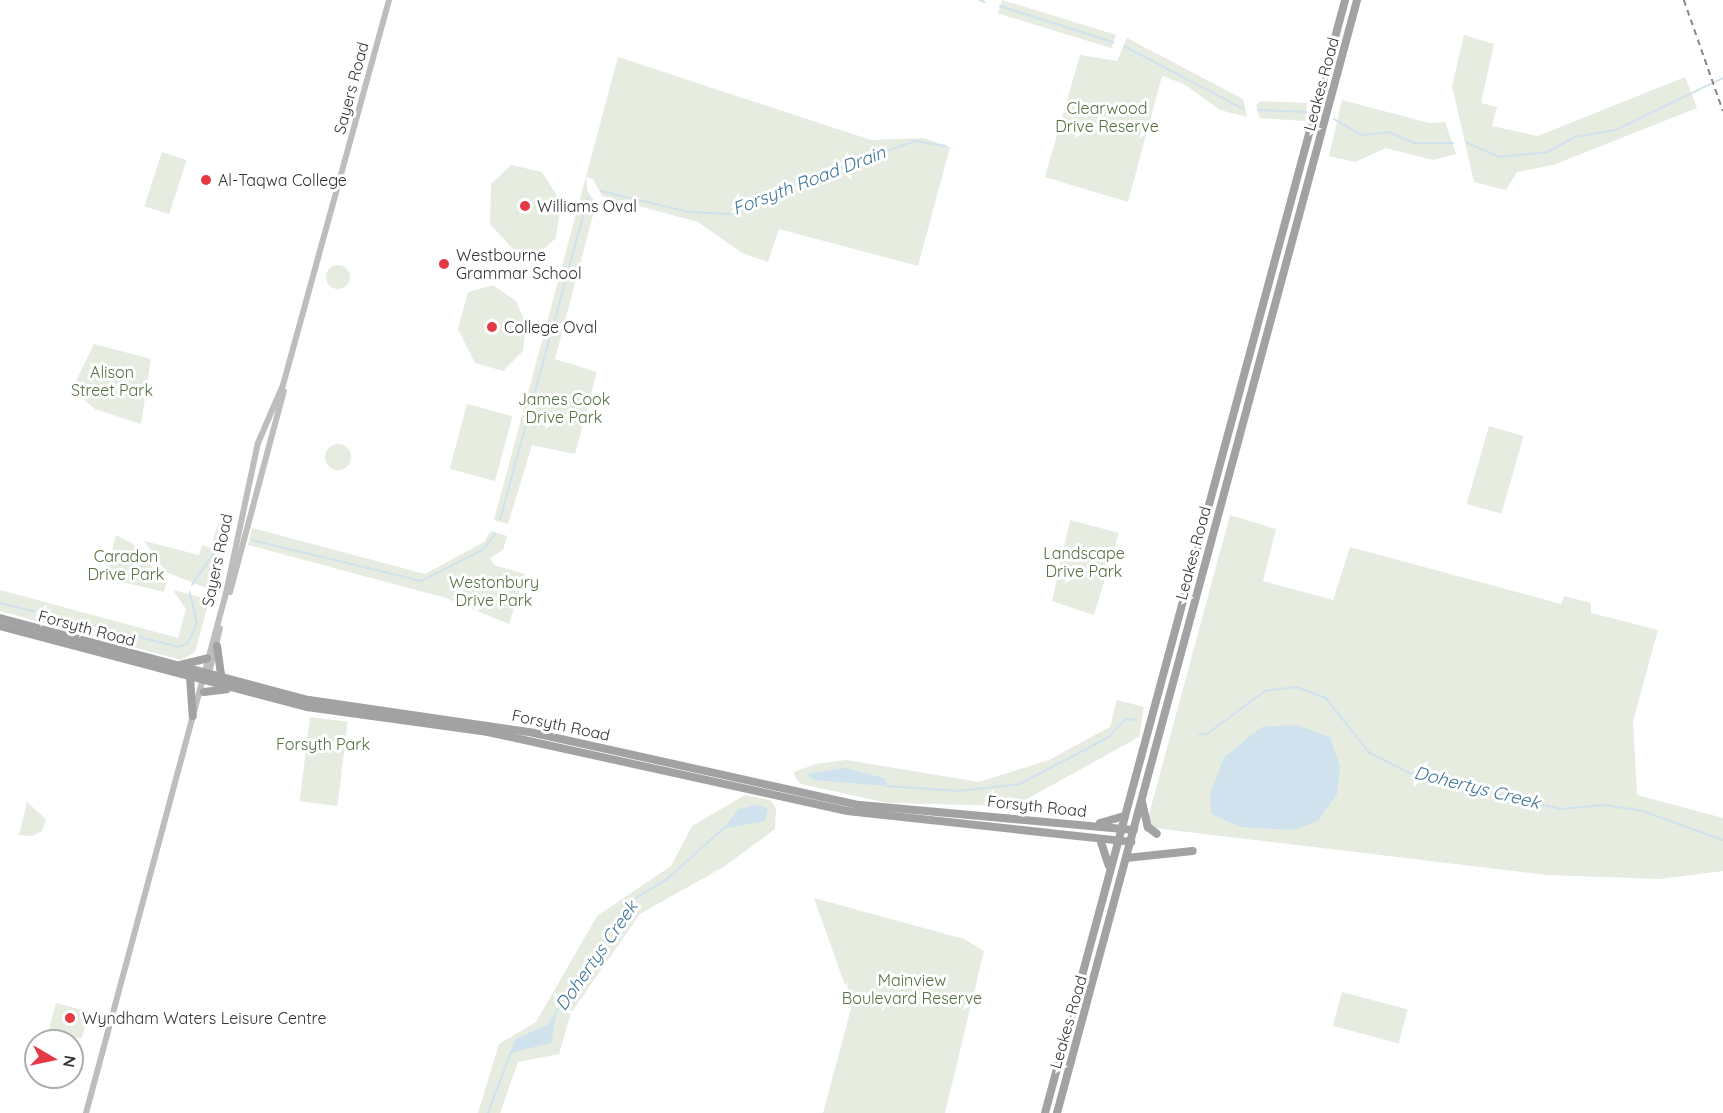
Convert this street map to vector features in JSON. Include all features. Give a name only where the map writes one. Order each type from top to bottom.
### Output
[{"type":"highway","name":"Leakes Road","points":[[1045,1113],[1276,249],[1345,0]]},
{"type":"highway","name":"Leakes Road","points":[[1057,1113],[1293,252],[1357,0]]},
{"type":"highway","points":[[1328,65],[1340,33],[1347,36]]},
{"type":"highway","points":[[1317,104],[1326,101],[1340,62]]},
{"type":"highway","points":[[1276,249],[1293,252]]},
{"type":"highway","name":"Forsyth Road","points":[[0,618],[174,666],[240,689],[308,703],[490,728],[900,811],[1087,824],[1134,830]]},
{"type":"highway","name":"Forsyth Road","points":[[0,626],[189,677],[220,676],[308,703]]},
{"type":"highway","points":[[217,646],[220,676]]},
{"type":"highway","points":[[174,666],[207,658]]},
{"type":"highway","points":[[189,677],[193,716]]},
{"type":"highway","points":[[204,692],[240,689]]},
{"type":"highway","name":"Forsyth Road","points":[[533,737],[869,815],[1131,842]]},
{"type":"highway","points":[[1142,801],[1148,827],[1157,834]]},
{"type":"highway","points":[[1087,824],[1125,816]]},
{"type":"highway","points":[[1097,838],[1107,846],[1109,876]]},
{"type":"highway","points":[[1126,858],[1193,850]]},
{"type":"highway","points":[[1082,976],[1098,966]]},
{"type":"main road","name":"Sayers Road","points":[[88,1113],[204,692],[207,658],[264,465],[389,0]]},
{"type":"main road","name":"Sayers Road","points":[[143,911],[193,716],[217,646],[224,601],[254,462],[283,385],[330,219]]},
{"type":"main road","points":[[283,385],[294,354]]},
{"type":"main road","points":[[254,462],[264,465]]},
{"type":"green space","points":[[1002,0],[1116,35],[1112,48],[998,13]]},
{"type":"green space","points":[[1464,35],[1494,44],[1481,103],[1497,107],[1492,126],[1538,136],[1685,77],[1697,108],[1553,165],[1517,172],[1506,190],[1474,182],[1452,86]]},
{"type":"green space","name":"Clearwood Drive Reserve","points":[[1127,38],[1243,99],[1247,117],[1220,110],[1184,84],[1162,76],[1128,202],[1045,177],[1080,55],[1117,61]]},
{"type":"green space","name":"James Cook Drive Park","points":[[618,57],[871,140],[923,138],[950,147],[918,266],[779,229],[768,262],[742,253],[698,222],[602,196],[593,179],[586,177],[587,190],[596,204],[555,359],[597,372],[575,454],[532,445],[508,524],[494,520]]},
{"type":"green space","points":[[1342,100],[1429,123],[1445,122],[1456,154],[1433,160],[1386,148],[1355,162],[1329,156]]},
{"type":"green space","points":[[1261,101],[1307,103],[1305,121],[1260,118],[1256,105]]},
{"type":"green space","points":[[162,152],[187,160],[169,214],[144,206]]},
{"type":"green space","name":"Williams Oval","points":[[511,165],[542,172],[561,202],[556,238],[539,253],[513,249],[490,224],[491,184]]},
{"type":"green space","points":[[338,265],[346,269],[350,277],[346,285],[338,289],[330,285],[326,277],[330,269]]},
{"type":"green space","name":"College Oval","points":[[493,285],[516,301],[526,324],[523,351],[503,371],[475,363],[458,329],[468,292]]},
{"type":"green space","name":"Alison Street Park","points":[[94,344],[151,359],[141,424],[95,409],[80,396],[76,381]]},
{"type":"green space","points":[[467,404],[512,416],[495,481],[450,469]]},
{"type":"green space","points":[[1489,426],[1524,436],[1501,514],[1467,504]]},
{"type":"green space","points":[[338,444],[347,448],[351,457],[347,466],[338,470],[329,466],[325,457],[329,448]]},
{"type":"green space","points":[[1230,515],[1276,529],[1263,581],[1333,600],[1350,547],[1561,604],[1564,596],[1591,603],[1591,613],[1658,630],[1633,721],[1637,795],[1723,818],[1723,871],[1660,879],[1547,875],[1154,828],[1148,818]]},
{"type":"green space","name":"Landscape Drive Park","points":[[1070,520],[1119,533],[1094,615],[1052,601]]},
{"type":"green space","points":[[218,523],[229,526],[213,584],[206,588],[166,572],[144,541],[199,555],[202,545],[211,548]]},
{"type":"green space","name":"Westonbury Drive Park","points":[[252,528],[425,574],[484,542],[491,531],[507,536],[503,550],[490,558],[494,565],[525,574],[509,624],[446,598],[248,545]]},
{"type":"green space","name":"Caradon Drive Park","points":[[116,535],[133,544],[166,584],[164,592],[105,578]]},
{"type":"green space","points":[[0,590],[178,638],[186,609],[173,590],[204,598],[208,605],[195,652],[181,660],[0,611]]},
{"type":"green space","points":[[1117,700],[1144,707],[1139,737],[1014,806],[888,803],[801,784],[795,777],[794,772],[816,764],[846,760],[979,782],[1049,760],[1110,727]]},
{"type":"green space","name":"Forsyth Park","points":[[310,717],[348,722],[337,806],[300,801]]},
{"type":"green space","points":[[745,795],[770,800],[776,808],[775,829],[725,866],[640,914],[571,1013],[559,1054],[518,1062],[500,1113],[478,1113],[499,1044],[536,1022],[597,916],[671,866],[692,826]]},
{"type":"green space","points":[[27,802],[46,819],[42,831],[32,836],[19,835]]},
{"type":"green space","name":"Mainview Boulevard Reserve","points":[[814,898],[964,939],[984,951],[945,1113],[823,1113],[852,1005]]},
{"type":"green space","points":[[1342,992],[1408,1010],[1399,1043],[1333,1026]]},
{"type":"green space","name":"Wyndham Waters Leisure Centre","points":[[56,1003],[89,1012],[84,1030],[49,1029]]},
{"type":"water","points":[[1297,725],[1330,737],[1340,766],[1337,794],[1318,821],[1293,830],[1241,827],[1211,814],[1210,794],[1224,757],[1262,727]]},
{"type":"water","points":[[844,768],[885,778],[887,786],[814,780],[807,774]]},
{"type":"water","points":[[756,805],[768,808],[765,821],[723,829],[739,809]]},
{"type":"water","points":[[557,1011],[551,1043],[510,1053],[516,1039],[547,1025]]},
{"type":"waterway","points":[[980,0],[985,2]]},
{"type":"waterway","points":[[1000,6],[1113,42]]},
{"type":"waterway","points":[[1124,46],[1244,109]]},
{"type":"waterway","name":"Forsyth Road Drain","points":[[1466,142],[1499,157],[1548,152],[1575,137],[1616,130],[1723,78]]},
{"type":"waterway","points":[[1258,110],[1306,112]]},
{"type":"waterway","name":"Forsyth Road Drain","points":[[1334,119],[1362,135],[1389,132],[1415,143],[1453,143]]},
{"type":"waterway","name":"Forsyth Road Drain","points":[[601,191],[689,212],[730,214],[801,181],[915,141],[946,146]]},
{"type":"waterway","name":"Forsyth Road Drain","points":[[500,520],[588,199]]},
{"type":"waterway","name":"Forsyth Road Drain","points":[[252,540],[422,581],[484,549],[495,534]]},
{"type":"waterway","name":"Forsyth Road Drain","points":[[192,585],[222,541]]},
{"type":"waterway","name":"Forsyth Road Drain","points":[[0,603],[179,647],[188,643],[197,624],[190,593]]},
{"type":"waterway","name":"Dohertys Creek","points":[[1199,734],[1207,734],[1265,691],[1297,687],[1326,698],[1370,753],[1410,773],[1561,809],[1603,805],[1640,810],[1723,840]]},
{"type":"waterway","name":"Dohertys Creek","points":[[887,786],[958,791],[1020,784],[1109,737],[1126,719],[1135,720]]},
{"type":"waterway","name":"Dohertys Creek","points":[[556,1012],[631,901],[666,880],[724,828]]},
{"type":"waterway","name":"Dohertys Creek","points":[[488,1113],[511,1052]]},
{"type":"railway","points":[[1684,0],[1723,111]]},
{"type":"place","name":"Al-Taqwa College","points":[[206,180]]},
{"type":"place","name":"Williams Oval","points":[[525,206]]},
{"type":"place","name":"Westbourne Grammar School","points":[[444,264]]},
{"type":"place","name":"College Oval","points":[[492,327]]},
{"type":"place","name":"Wyndham Waters Leisure Centre","points":[[70,1018]]}]
